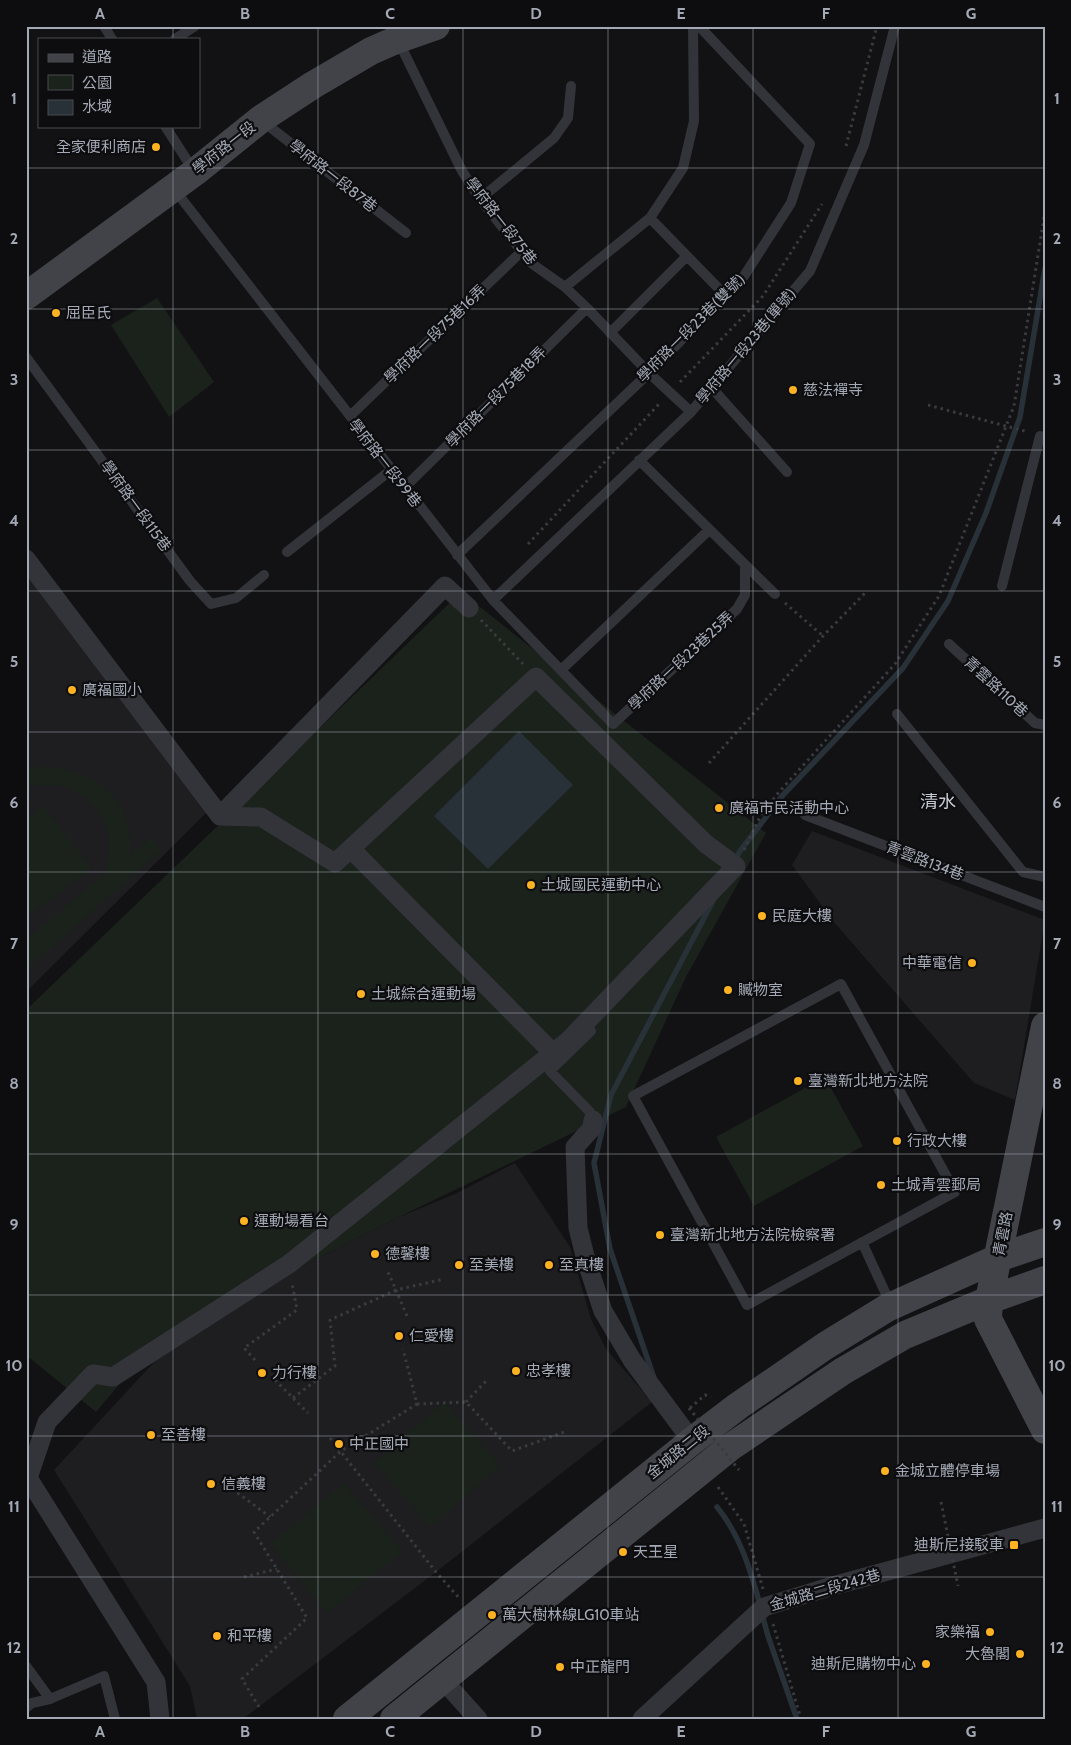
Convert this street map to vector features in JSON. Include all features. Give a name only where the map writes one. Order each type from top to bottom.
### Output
[{"type":"main road","name":"學府路一段","points":[[26,296],[184,180],[261,119],[312,85],[371,51],[397,31],[436,26]]},
{"type":"main road","name":"青雲路","points":[[1045,1026],[989,1300],[988,1319],[1045,1430]]},
{"type":"main road","name":"金城路二段","points":[[348,1719],[692,1441],[738,1406],[825,1346],[891,1306],[998,1258],[1045,1242]]},
{"type":"main road","name":"金城路二段","points":[[394,1719],[751,1432],[843,1371],[905,1335],[989,1300],[1045,1280]]},
{"type":"street","points":[[26,559],[220,816]]},
{"type":"street","points":[[220,816],[445,586],[469,608]]},
{"type":"street","points":[[160,1719],[156,1682],[28,1478],[47,1422],[93,1374],[113,1376],[289,1264],[568,1041],[736,866],[706,844],[536,677],[335,863],[261,817],[220,816]]},
{"type":"street","points":[[351,849],[553,1053]]},
{"type":"street","points":[[593,1120],[592,1128],[575,1146],[578,1228],[586,1260],[603,1311],[627,1352],[692,1441]]},
{"type":"street","name":"金城路二段242巷","points":[[642,1719],[764,1607],[829,1587],[1045,1528]]},
{"type":"street","points":[[442,1679],[478,1719]]},
{"type":"lane","points":[[104,26],[111,38]]},
{"type":"lane","points":[[177,38],[195,26]]},
{"type":"lane","points":[[565,287],[650,218],[684,168],[694,121],[693,26]]},
{"type":"lane","name":"學府路一段23巷(雙號)","points":[[457,555],[648,373],[744,276],[792,203],[810,144],[699,26]]},
{"type":"lane","name":"學府路一段23巷(單號)","points":[[494,600],[690,412],[810,271],[864,144],[895,26]]},
{"type":"lane","name":"學府路一段75巷","points":[[397,31],[462,171],[480,199],[531,263],[565,287],[648,373],[690,412]]},
{"type":"lane","points":[[480,199],[554,138],[568,118],[571,86]]},
{"type":"lane","name":"學府路一段87巷","points":[[261,119],[406,233]]},
{"type":"lane","name":"學府路一段99巷","points":[[166,128],[184,180],[350,416],[494,600],[613,724]]},
{"type":"lane","points":[[650,218],[725,295]]},
{"type":"lane","name":"學府路一段75巷16弄","points":[[350,416],[521,252]]},
{"type":"lane","points":[[610,332],[687,256]]},
{"type":"lane","name":"學府路一段75巷18弄","points":[[405,487],[586,308]]},
{"type":"lane","name":"學府路一段115巷","points":[[26,357],[190,581],[211,604],[236,598],[264,575]]},
{"type":"lane","points":[[711,387],[787,472]]},
{"type":"lane","points":[[1002,586],[1042,437]]},
{"type":"lane","points":[[640,460],[776,594]]},
{"type":"lane","points":[[287,552],[391,470]]},
{"type":"lane","points":[[561,670],[710,530]]},
{"type":"lane","name":"學府路一段23巷25弄","points":[[613,724],[737,609],[745,595],[745,565]]},
{"type":"lane","name":"青雲路110巷","points":[[949,644],[1035,723],[1045,725]]},
{"type":"lane","points":[[897,714],[1023,872],[1045,877]]},
{"type":"lane","name":"青雲路134巷","points":[[805,816],[1045,907]]},
{"type":"lane","points":[[841,984],[955,1192],[862,1242],[747,1305],[633,1096],[841,984]]},
{"type":"lane","points":[[591,1031],[550,1071],[590,1112],[593,1120]]},
{"type":"lane","points":[[862,1242],[891,1306]]},
{"type":"lane","points":[[26,1666],[50,1699]]},
{"type":"lane","points":[[26,1708],[32,1703],[50,1699],[104,1676],[115,1719]]},
{"type":"path","points":[[846,148],[876,26]]},
{"type":"path","points":[[677,385],[763,296],[824,200]]},
{"type":"path","points":[[736,866],[761,815],[779,792],[894,664],[939,596],[1014,406],[1045,211]]},
{"type":"path","points":[[523,550],[664,399]]},
{"type":"path","points":[[928,404],[1007,425],[1042,437]]},
{"type":"path","points":[[709,763],[822,636],[867,591]]},
{"type":"path","points":[[776,594],[822,636]]},
{"type":"path","points":[[469,608],[536,677]]},
{"type":"path","points":[[387,1270],[406,1316]]},
{"type":"path","points":[[293,1398],[335,1366],[330,1320],[396,1290],[444,1279]]},
{"type":"path","points":[[255,1360],[244,1348],[297,1310],[292,1282]]},
{"type":"path","points":[[403,1349],[417,1404]]},
{"type":"path","points":[[275,1380],[308,1413]]},
{"type":"path","points":[[259,1706],[242,1679],[308,1618],[254,1532],[341,1451],[417,1404],[466,1402],[487,1380]]},
{"type":"path","points":[[704,1395],[689,1408],[739,1470]]},
{"type":"path","points":[[466,1402],[512,1451],[567,1431]]},
{"type":"path","points":[[330,1438],[436,1572],[475,1616]]},
{"type":"path","points":[[226,1485],[270,1517]]},
{"type":"path","points":[[941,1502],[958,1586]]},
{"type":"path","points":[[244,1577],[277,1569]]},
{"type":"shaded area","name":"廣福國小","points":[[26,571],[210,809],[26,992]]},
{"type":"shaded area","name":"中華電信","points":[[812,831],[1045,920],[1015,1100],[974,1083],[833,921],[792,865]]},
{"type":"shaded area","name":"中正國中","points":[[515,1163],[570,1247],[591,1319],[606,1349],[652,1402],[436,1572],[243,1719],[197,1719],[190,1686],[54,1470],[169,1346],[279,1278],[397,1218],[457,1193]]},
{"type":"green space","points":[[157,298],[214,382],[169,417],[111,325]]},
{"type":"green space","name":"土城綜合運動場","points":[[461,592],[766,833],[686,977],[626,1107],[397,1218],[279,1278],[134,1367],[96,1412],[26,1355],[26,1010]]},
{"type":"green space","points":[[45,766],[84,775],[105,788],[114,797],[122,808],[127,821],[130,856],[151,837],[162,850],[26,970],[26,940],[106,872],[110,848],[105,823],[84,796],[64,786],[36,786],[26,789],[26,770]]},
{"type":"green space","points":[[43,806],[92,868],[26,917],[26,819]]},
{"type":"green space","points":[[825,1077],[863,1146],[754,1206],[716,1137]]},
{"type":"green space","points":[[444,1402],[501,1466],[430,1527],[374,1463]]},
{"type":"green space","points":[[344,1483],[402,1551],[327,1613],[270,1544]]},
{"type":"water","points":[[519,731],[573,785],[488,869],[434,816]]},
{"type":"waterway","points":[[734,862],[740,851],[783,795],[903,668],[948,601],[986,513],[1020,417],[1045,268]]},
{"type":"waterway","points":[[654,1378],[610,1249],[594,1163],[611,1095],[713,901]]},
{"type":"waterway","points":[[717,1507],[732,1529],[749,1566],[760,1605]]},
{"type":"waterway","points":[[762,1614],[797,1719]]},
{"type":"place","name":"全家便利商店","points":[[156,147]]},
{"type":"place","name":"屈臣氏","points":[[56,313]]},
{"type":"place","name":"慈法禪寺","points":[[793,390]]},
{"type":"place","name":"廣福國小","points":[[72,690]]},
{"type":"place","name":"廣福市民活動中心","points":[[719,808]]},
{"type":"place","name":"土城國民運動中心","points":[[531,885]]},
{"type":"place","name":"民庭大樓","points":[[762,916]]},
{"type":"place","name":"中華電信","points":[[972,963]]},
{"type":"place","name":"贓物室","points":[[728,990]]},
{"type":"place","name":"土城綜合運動場","points":[[361,994]]},
{"type":"place","name":"臺灣新北地方法院","points":[[798,1081]]},
{"type":"place","name":"行政大樓","points":[[897,1141]]},
{"type":"place","name":"土城青雲郵局","points":[[881,1185]]},
{"type":"place","name":"運動場看台","points":[[244,1221]]},
{"type":"place","name":"臺灣新北地方法院檢察署","points":[[660,1235]]},
{"type":"place","name":"德馨樓","points":[[375,1254]]},
{"type":"place","name":"至美樓","points":[[459,1265]]},
{"type":"place","name":"至真樓","points":[[549,1265]]},
{"type":"place","name":"仁愛樓","points":[[399,1336]]},
{"type":"place","name":"忠孝樓","points":[[516,1371]]},
{"type":"place","name":"力行樓","points":[[262,1373]]},
{"type":"place","name":"至善樓","points":[[151,1435]]},
{"type":"place","name":"中正國中","points":[[339,1444]]},
{"type":"place","name":"金城立體停車場","points":[[885,1471]]},
{"type":"place","name":"信義樓","points":[[211,1484]]},
{"type":"place","name":"迪斯尼接駁車","points":[[1014,1545]]},
{"type":"place","name":"天王星","points":[[623,1552]]},
{"type":"place","name":"萬大樹林線LG10車站","points":[[492,1615]]},
{"type":"place","name":"家樂福","points":[[990,1632]]},
{"type":"place","name":"和平樓","points":[[217,1636]]},
{"type":"place","name":"大魯閣","points":[[1020,1654]]},
{"type":"place","name":"迪斯尼購物中心","points":[[926,1664]]},
{"type":"place","name":"中正龍門","points":[[560,1667]]},
{"type":"district","name":"清水","points":[[938,802]]}]
